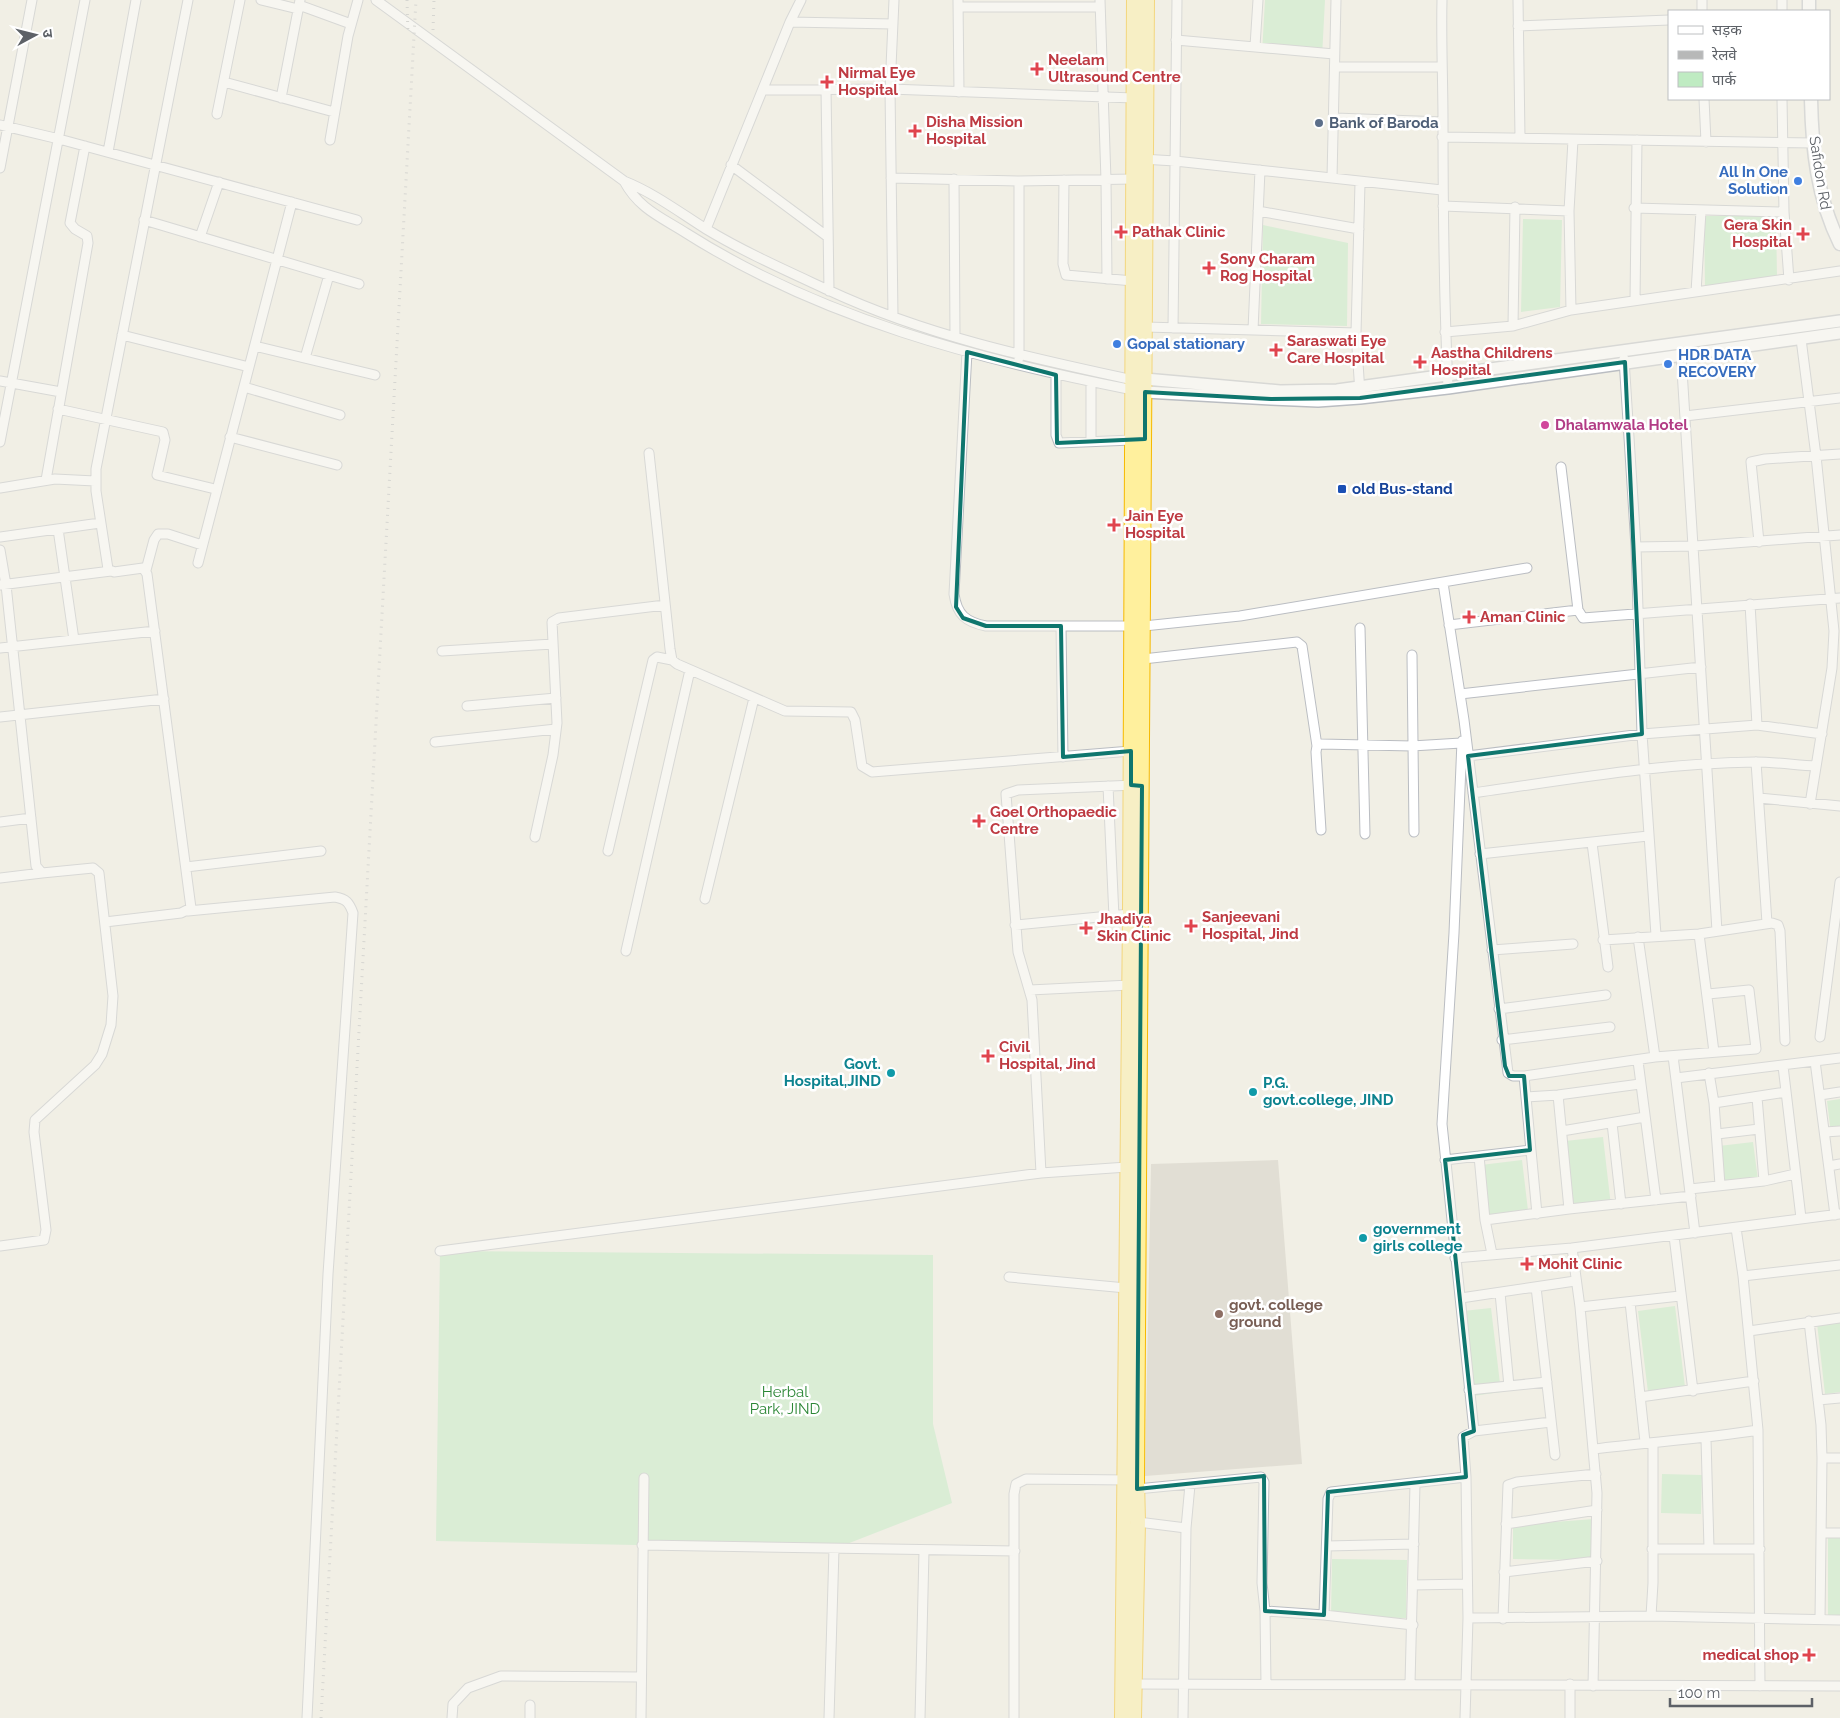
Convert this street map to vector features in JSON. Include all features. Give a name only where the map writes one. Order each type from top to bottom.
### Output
[{"type":"highway","points":[[1134,0],[1134,98],[1140,159],[1133,179],[1133,281],[1139,385],[1137,626],[1131,751],[1137,785],[1133,1483],[1128,1683],[1134,1718]]},
{"type":"highway","points":[[1122,1718],[1128,1683],[1138,1522],[1133,1483],[1126,1288],[1130,914],[1143,659],[1137,626],[1132,440],[1145,327],[1140,159],[1146,0]]},
{"type":"main road","name":"Safidon Rd","points":[[1811,100],[1813,143],[1818,182],[1827,218],[1840,244]]},
{"type":"street","points":[[0,168],[4,126],[32,0]]},
{"type":"street","points":[[0,442],[60,139],[85,0]]},
{"type":"street","points":[[108,152],[136,0]]},
{"type":"street","points":[[111,571],[107,565],[95,481],[188,0]]},
{"type":"street","points":[[217,114],[240,0]]},
{"type":"street","points":[[261,0],[299,5],[351,24]]},
{"type":"street","points":[[330,140],[351,24],[358,0]]},
{"type":"street","points":[[376,0],[624,181],[651,192],[706,229],[830,291],[893,316],[954,336],[1139,385]]},
{"type":"street","points":[[706,229],[731,164],[801,0]]},
{"type":"street","points":[[893,316],[890,89],[894,0]]},
{"type":"street","points":[[1172,328],[1177,0]]},
{"type":"street","points":[[1255,46],[1258,0]]},
{"type":"street","points":[[1332,178],[1335,118],[1334,54],[1336,0]]},
{"type":"street","points":[[1442,0],[1440,67],[1443,122],[1442,190],[1447,382]]},
{"type":"street","points":[[1518,0],[1520,137]]},
{"type":"street","points":[[959,92],[958,3],[1100,4],[1106,180],[1107,279]]},
{"type":"street","points":[[281,98],[299,5]]},
{"type":"street","points":[[1518,26],[1668,20]]},
{"type":"street","points":[[790,22],[892,24]]},
{"type":"street","points":[[1176,40],[1334,54]]},
{"type":"street","points":[[1335,67],[1440,67]]},
{"type":"street","points":[[224,82],[334,112]]},
{"type":"street","points":[[826,89],[830,291]]},
{"type":"street","points":[[763,90],[890,89],[1134,98]]},
{"type":"street","points":[[1704,100],[1706,142]]},
{"type":"street","points":[[1782,100],[1784,212],[1789,280]]},
{"type":"street","points":[[1335,118],[1443,122]]},
{"type":"street","points":[[4,126],[155,164],[357,220]]},
{"type":"street","points":[[1442,136],[1573,140],[1813,143]]},
{"type":"street","points":[[1571,310],[1569,211],[1573,140]]},
{"type":"street","points":[[1635,300],[1634,208],[1637,140]]},
{"type":"street","points":[[46,480],[88,244],[87,236],[70,223],[85,146]]},
{"type":"street","points":[[1140,159],[1175,161],[1332,178],[1360,183],[1442,190]]},
{"type":"street","points":[[731,164],[828,237]]},
{"type":"street","points":[[1253,330],[1260,170]]},
{"type":"street","points":[[891,178],[1019,181],[1133,179]]},
{"type":"street","points":[[954,179],[954,336]]},
{"type":"street","points":[[1064,180],[1064,271],[1066,275],[1133,281]]},
{"type":"street","points":[[624,181],[632,197],[645,207],[719,254],[778,283],[882,325],[967,352],[1017,366],[1091,382],[1360,393],[1624,356],[1840,321]]},
{"type":"street","points":[[1017,366],[1020,354],[1019,181]]},
{"type":"street","points":[[200,237],[219,182]]},
{"type":"street","points":[[1360,183],[1356,332],[1360,393]]},
{"type":"street","points":[[198,563],[215,489],[244,387],[292,202]]},
{"type":"street","points":[[1443,206],[1515,207],[1569,211]]},
{"type":"street","points":[[1513,326],[1515,207]]},
{"type":"street","points":[[1634,208],[1784,212]]},
{"type":"street","points":[[1258,211],[1359,229]]},
{"type":"street","points":[[1696,292],[1701,211]]},
{"type":"street","points":[[144,220],[359,284]]},
{"type":"street","points":[[778,283],[784,268]]},
{"type":"street","points":[[1445,332],[1513,326],[1571,310],[1789,280],[1840,271]]},
{"type":"street","points":[[305,358],[329,275]]},
{"type":"street","points":[[1145,327],[1356,332]]},
{"type":"street","points":[[1624,356],[1681,354],[1840,333]]},
{"type":"street","points":[[122,335],[249,367]]},
{"type":"street","points":[[1800,338],[1810,403],[1824,537],[1836,599],[1834,648],[1810,804]]},
{"type":"street","points":[[254,346],[375,375]]},
{"type":"street","points":[[967,352],[954,594],[956,607],[963,618],[986,626],[1137,626],[1240,616],[1527,568]]},
{"type":"street","points":[[1681,354],[1695,546],[1705,765],[1717,931]]},
{"type":"street","points":[[1624,356],[1636,547],[1642,734],[1656,935]]},
{"type":"street","points":[[1056,375],[1057,440],[1059,443],[1132,440]]},
{"type":"street","points":[[0,381],[61,392]]},
{"type":"street","points":[[1091,382],[1091,441]]},
{"type":"street","points":[[244,387],[340,415]]},
{"type":"street","points":[[1685,416],[1810,403],[1840,398]]},
{"type":"street","points":[[58,409],[163,432],[165,440],[157,470],[159,477],[215,489]]},
{"type":"street","points":[[230,437],[337,465]]},
{"type":"street","points":[[649,453],[672,660]]},
{"type":"street","points":[[1759,542],[1751,462],[1765,459],[1840,454]]},
{"type":"street","points":[[1561,467],[1578,610],[1583,618],[1836,599]]},
{"type":"street","points":[[0,488],[64,478],[95,481]]},
{"type":"street","points":[[0,537],[100,523]]},
{"type":"street","points":[[58,529],[74,640]]},
{"type":"street","points":[[188,911],[191,908],[186,867],[146,570],[154,540],[158,534],[168,534],[202,545]]},
{"type":"street","points":[[1636,547],[1695,546],[1840,535]]},
{"type":"street","points":[[0,550],[3,585],[13,647],[36,866],[42,873]]},
{"type":"street","points":[[3,585],[111,571],[146,570]]},
{"type":"street","points":[[1443,583],[1464,720],[1502,1040],[1508,1073],[1513,1076],[1524,1076],[1655,1058],[1756,1049],[1749,990],[1708,994]]},
{"type":"street","points":[[1750,604],[1757,725]]},
{"type":"street","points":[[535,837],[556,730],[552,622],[555,619],[666,605]]},
{"type":"street","points":[[1449,625],[1578,610]]},
{"type":"street","points":[[1061,626],[1063,757]]},
{"type":"street","points":[[1360,628],[1365,834]]},
{"type":"street","points":[[0,648],[155,631]]},
{"type":"street","points":[[1143,659],[1297,642],[1302,646],[1317,746],[1321,830]]},
{"type":"street","points":[[442,651],[553,644]]},
{"type":"street","points":[[1412,655],[1414,832]]},
{"type":"street","points":[[608,851],[653,660],[657,657],[672,660],[690,670],[754,698],[792,712],[851,712],[855,720],[862,766],[872,772],[1131,751]]},
{"type":"street","points":[[1460,694],[1640,672],[1701,667]]},
{"type":"street","points":[[626,951],[690,670]]},
{"type":"street","points":[[0,717],[164,698]]},
{"type":"street","points":[[467,706],[556,698]]},
{"type":"street","points":[[705,899],[754,698]]},
{"type":"street","points":[[1464,720],[1461,743],[1454,933],[1443,1100],[1445,1160],[1474,1430]]},
{"type":"street","points":[[1468,756],[1642,734],[1757,725],[1822,734]]},
{"type":"street","points":[[435,742],[556,730]]},
{"type":"street","points":[[1317,746],[1325,743],[1412,746],[1461,743]]},
{"type":"street","points":[[1473,793],[1645,769],[1756,762],[1816,766]]},
{"type":"street","points":[[1756,762],[1767,923]]},
{"type":"street","points":[[1041,1173],[1030,990],[1020,961],[1015,925],[1006,794],[1018,790],[1137,785]]},
{"type":"street","points":[[1108,786],[1114,917]]},
{"type":"street","points":[[1759,798],[1840,806]]},
{"type":"street","points":[[0,822],[32,818]]},
{"type":"street","points":[[1480,854],[1648,836]]},
{"type":"street","points":[[1592,843],[1603,940],[1608,967]]},
{"type":"street","points":[[186,867],[321,851]]},
{"type":"street","points":[[0,878],[88,868],[97,870],[100,873],[113,996],[111,1025],[102,1054],[86,1075],[39,1115],[34,1125],[46,1236],[41,1242],[0,1246]]},
{"type":"street","points":[[1820,1036],[1840,882]]},
{"type":"street","points":[[105,922],[188,911],[335,897],[344,899],[350,904],[353,913],[328,1274],[308,1718]]},
{"type":"street","points":[[1015,925],[1130,914]]},
{"type":"street","points":[[1603,940],[1656,935],[1699,934],[1767,923],[1778,925],[1780,931],[1785,1040]]},
{"type":"street","points":[[1699,934],[1714,1052]]},
{"type":"street","points":[[1638,937],[1655,1058]]},
{"type":"street","points":[[1492,950],[1573,944]]},
{"type":"street","points":[[1030,990],[1130,985]]},
{"type":"street","points":[[1499,1009],[1606,995]]},
{"type":"street","points":[[1502,1040],[1610,1027]]},
{"type":"street","points":[[1673,1056],[1695,1233]]},
{"type":"street","points":[[1676,1078],[1840,1058]]},
{"type":"street","points":[[1638,1061],[1656,1200]]},
{"type":"street","points":[[1455,1258],[1572,1248],[1837,1215],[1815,1061]]},
{"type":"street","points":[[1783,1066],[1801,1218]]},
{"type":"street","points":[[1709,1073],[1714,1103],[1720,1185]]},
{"type":"street","points":[[1524,1076],[1537,1214]]},
{"type":"street","points":[[1526,1097],[1558,1095],[1640,1084]]},
{"type":"street","points":[[1714,1103],[1786,1092]]},
{"type":"street","points":[[1820,1095],[1840,1092]]},
{"type":"street","points":[[1558,1095],[1569,1209]]},
{"type":"street","points":[[1757,1097],[1764,1181]]},
{"type":"street","points":[[1562,1131],[1645,1117]]},
{"type":"street","points":[[1612,1123],[1621,1204]]},
{"type":"street","points":[[1717,1134],[1759,1129]]},
{"type":"street","points":[[1825,1132],[1840,1131]]},
{"type":"street","points":[[1445,1160],[1530,1150]]},
{"type":"street","points":[[1479,1156],[1485,1220],[1492,1254]]},
{"type":"street","points":[[1829,1166],[1840,1164]]},
{"type":"street","points":[[440,1251],[1041,1173],[1128,1167]]},
{"type":"street","points":[[1485,1220],[1656,1200],[1720,1185],[1764,1181],[1795,1174]]},
{"type":"street","points":[[1736,1228],[1749,1331],[1758,1430],[1760,1686]]},
{"type":"street","points":[[1674,1236],[1693,1391]]},
{"type":"street","points":[[1572,1248],[1580,1307],[1596,1474],[1597,1561],[1593,1686]]},
{"type":"street","points":[[1743,1276],[1840,1266]]},
{"type":"street","points":[[1009,1277],[1126,1288]]},
{"type":"street","points":[[1461,1298],[1575,1281]]},
{"type":"street","points":[[1536,1287],[1555,1455]]},
{"type":"street","points":[[1500,1293],[1509,1386]]},
{"type":"street","points":[[1580,1307],[1680,1296]]},
{"type":"street","points":[[1630,1302],[1640,1397],[1649,1443],[1653,1583],[1651,1616]]},
{"type":"street","points":[[1749,1331],[1840,1318]]},
{"type":"street","points":[[1809,1321],[1822,1458],[1820,1619]]},
{"type":"street","points":[[1640,1397],[1754,1381]]},
{"type":"street","points":[[1469,1390],[1547,1382]]},
{"type":"street","points":[[1818,1400],[1840,1398]]},
{"type":"street","points":[[1465,1718],[1468,1618],[1466,1478],[1463,1437],[1474,1430],[1551,1422]]},
{"type":"street","points":[[1594,1449],[1706,1438],[1758,1430]]},
{"type":"street","points":[[1706,1438],[1709,1548]]},
{"type":"street","points":[[1822,1458],[1840,1458]]},
{"type":"street","points":[[1503,1619],[1508,1485],[1517,1482],[1596,1474]]},
{"type":"street","points":[[1014,1718],[1014,1494],[1016,1484],[1020,1481],[1190,1485],[1261,1477],[1264,1482],[1262,1583],[1265,1611],[1266,1684]]},
{"type":"street","points":[[642,1718],[644,1478]]},
{"type":"street","points":[[1324,1614],[1328,1498],[1332,1492],[1466,1478]]},
{"type":"street","points":[[1410,1684],[1415,1484]]},
{"type":"street","points":[[1183,1718],[1186,1528],[1190,1485]]},
{"type":"street","points":[[1506,1524],[1597,1510]]},
{"type":"street","points":[[1138,1522],[1186,1528]]},
{"type":"street","points":[[1821,1532],[1840,1533]]},
{"type":"street","points":[[1327,1546],[1414,1544]]},
{"type":"street","points":[[642,1545],[1015,1551]]},
{"type":"street","points":[[829,1718],[834,1549]]},
{"type":"street","points":[[1652,1549],[1760,1549]]},
{"type":"street","points":[[920,1718],[924,1551]]},
{"type":"street","points":[[1504,1572],[1597,1561]]},
{"type":"street","points":[[1413,1585],[1467,1584]]},
{"type":"street","points":[[1265,1611],[1324,1614],[1412,1625]]},
{"type":"street","points":[[1468,1618],[1651,1616],[1840,1620]]},
{"type":"street","points":[[452,1718],[453,1704],[468,1688],[501,1676],[641,1676]]},
{"type":"street","points":[[1128,1683],[1183,1685],[1570,1684],[1593,1686],[1840,1686]]},
{"type":"street","points":[[1570,1684],[1570,1718]]},
{"type":"street","points":[[530,1705],[530,1718]]},
{"type":"highlighted area","points":[[967,352],[1056,375],[1057,443],[1145,439],[1145,392],[1271,399],[1360,398],[1625,362],[1642,734],[1468,756],[1505,1066],[1509,1076],[1524,1076],[1530,1150],[1445,1160],[1474,1431],[1463,1435],[1466,1477],[1328,1492],[1324,1615],[1265,1611],[1264,1476],[1137,1489],[1142,786],[1131,785],[1131,751],[1063,757],[1061,626],[986,626],[963,618],[956,607]]},
{"type":"shaded area","name":"govt. college ground","points":[[1278,1160],[1302,1464],[1145,1476],[1151,1164]]},
{"type":"green space","points":[[1265,0],[1325,0],[1322,57],[1262,53]]},
{"type":"green space","points":[[1704,216],[1776,216],[1777,277],[1705,287]]},
{"type":"green space","points":[[1523,219],[1562,220],[1560,307],[1521,312]]},
{"type":"green space","points":[[1263,225],[1348,243],[1347,326],[1261,324]]},
{"type":"green space","points":[[1840,1099],[1840,1133],[1831,1134],[1827,1101]]},
{"type":"green space","points":[[1603,1137],[1611,1206],[1572,1211],[1565,1141]]},
{"type":"green space","points":[[1753,1142],[1758,1180],[1724,1185],[1719,1146]]},
{"type":"green space","points":[[1522,1160],[1529,1219],[1489,1224],[1481,1165]]},
{"type":"green space","name":"Herbal Park, JIND","points":[[440,1251],[933,1255],[933,1424],[952,1503],[834,1549],[436,1541]]},
{"type":"green space","points":[[1675,1306],[1685,1387],[1648,1392],[1638,1311]]},
{"type":"green space","points":[[1491,1308],[1501,1392],[1473,1396],[1463,1311]]},
{"type":"green space","points":[[1840,1320],[1840,1392],[1825,1394],[1817,1323]]},
{"type":"green space","points":[[1662,1474],[1702,1475],[1701,1514],[1661,1513]]},
{"type":"green space","points":[[1594,1519],[1593,1560],[1513,1559],[1513,1525]]},
{"type":"green space","points":[[1828,1537],[1840,1537],[1840,1623],[1828,1623]]},
{"type":"green space","points":[[1332,1559],[1407,1560],[1406,1618],[1331,1617]]},
{"type":"railway","points":[[407,0],[408,35]]},
{"type":"railway","points":[[321,1718],[416,0]]},
{"type":"railway","points":[[433,30],[434,0]]},
{"type":"place","name":"Neelam Ultrasound Centre","points":[[1037,69]]},
{"type":"place","name":"Nirmal Eye Hospital","points":[[827,82]]},
{"type":"place","name":"Bank of Baroda","points":[[1319,123]]},
{"type":"place","name":"Disha Mission Hospital","points":[[915,131]]},
{"type":"place","name":"All In One Solution","points":[[1798,181]]},
{"type":"place","name":"Pathak Clinic","points":[[1121,232]]},
{"type":"place","name":"Gera Skin Hospital","points":[[1803,234]]},
{"type":"place","name":"Sony Charam Rog Hospital","points":[[1209,268]]},
{"type":"place","name":"Gopal stationary","points":[[1117,344]]},
{"type":"place","name":"Saraswati Eye Care Hospital","points":[[1276,350]]},
{"type":"place","name":"Aastha Childrens Hospital","points":[[1420,362]]},
{"type":"place","name":"HDR DATA RECOVERY","points":[[1668,364]]},
{"type":"place","name":"Dhalamwala Hotel","points":[[1545,425]]},
{"type":"place","name":"old Bus-stand","points":[[1342,489]]},
{"type":"place","name":"Jain Eye Hospital","points":[[1114,525]]},
{"type":"place","name":"Aman Clinic","points":[[1469,617]]},
{"type":"place","name":"Goel Orthopaedic Centre","points":[[979,821]]},
{"type":"place","name":"Sanjeevani Hospital, Jind","points":[[1191,926]]},
{"type":"place","name":"Jhadiya Skin Clinic","points":[[1086,928]]},
{"type":"place","name":"Civil Hospital, Jind","points":[[988,1056]]},
{"type":"place","name":"Govt. Hospital,JIND","points":[[891,1073]]},
{"type":"place","name":"P.G. govt.college, JIND","points":[[1253,1092]]},
{"type":"place","name":"government girls college","points":[[1363,1238]]},
{"type":"place","name":"Mohit Clinic","points":[[1527,1264]]},
{"type":"place","name":"govt. college ground","points":[[1219,1314]]},
{"type":"place","name":"medical shop","points":[[1809,1655]]}]
